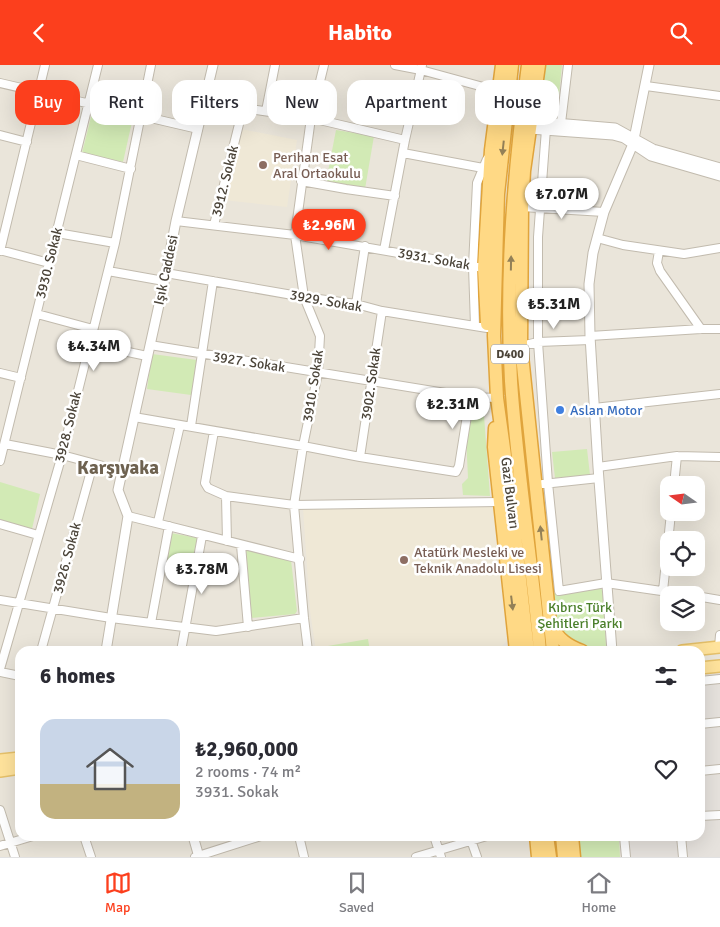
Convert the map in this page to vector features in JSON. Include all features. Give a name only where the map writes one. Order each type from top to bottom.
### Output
[{"type":"highway","points":[[500,80],[502,65]]},
{"type":"highway","name":"Gazi Bulvarı","points":[[512,65],[498,194],[494,336],[497,398],[530,645]]},
{"type":"highway","name":"Gazi Bulvarı","points":[[528,65],[512,204],[509,321],[511,381],[530,645]]},
{"type":"highway","points":[[537,80],[539,65]]},
{"type":"highway","points":[[494,125],[478,267],[481,327],[495,365]]},
{"type":"highway","points":[[530,125],[522,207],[521,346],[542,484],[552,646]]},
{"type":"highway","points":[[511,381],[542,484]]},
{"type":"highway","points":[[497,398],[494,447],[499,502],[530,645]]},
{"type":"highway","points":[[550,622],[555,634],[571,646]]},
{"type":"highway","points":[[536,841],[538,857]]},
{"type":"highway","points":[[548,841],[550,857]]},
{"type":"highway","points":[[562,841],[564,857]]},
{"type":"highway","points":[[572,841],[574,857]]},
{"type":"main road","points":[[705,649],[720,647]]},
{"type":"main road","points":[[705,668],[720,666]]},
{"type":"main road","points":[[0,760],[15,758]]},
{"type":"main road","points":[[0,771],[15,769]]},
{"type":"street","points":[[42,80],[45,65]]},
{"type":"street","name":"3930. Sokak","points":[[0,461],[98,65]]},
{"type":"street","name":"3928. Sokak","points":[[149,80],[152,65]]},
{"type":"street","name":"Işık Caddesi","points":[[209,80],[213,65]]},
{"type":"street","points":[[257,110],[266,111],[274,65]]},
{"type":"street","name":"3910. Sokak","points":[[320,80],[324,65]]},
{"type":"street","points":[[394,65],[421,67],[475,84]]},
{"type":"street","points":[[568,65],[561,123],[616,128],[651,156],[720,176]]},
{"type":"street","points":[[612,646],[594,408],[589,284],[597,238],[604,212],[634,141],[649,65]]},
{"type":"street","points":[[384,249],[421,67]]},
{"type":"street","points":[[0,83],[15,87]]},
{"type":"street","points":[[646,87],[720,97]]},
{"type":"street","points":[[80,101],[89,103]]},
{"type":"street","points":[[162,121],[198,129]]},
{"type":"street","points":[[337,124],[405,140]]},
{"type":"street","points":[[31,125],[0,251],[49,263]]},
{"type":"street","name":"3928. Sokak","points":[[0,670],[62,455],[115,243],[139,125]]},
{"type":"street","name":"Işık Caddesi","points":[[128,516],[118,490],[176,221],[199,125]]},
{"type":"street","name":"3912. Sokak","points":[[214,225],[239,125]]},
{"type":"street","name":"3910. Sokak","points":[[307,646],[294,505],[303,446],[318,373],[320,336],[304,297],[295,235],[310,125]]},
{"type":"street","points":[[530,125],[546,129],[614,135],[653,149],[720,168]]},
{"type":"street","points":[[546,129],[539,207],[538,342],[542,484],[559,591],[606,583],[660,591]]},
{"type":"street","points":[[0,135],[27,142]]},
{"type":"street","points":[[478,267],[477,183],[491,150]]},
{"type":"street","points":[[403,153],[483,168]]},
{"type":"street","points":[[76,155],[130,169]]},
{"type":"street","points":[[301,181],[395,196]]},
{"type":"street","points":[[522,207],[604,212]]},
{"type":"street","name":"3931. Sokak","points":[[176,221],[295,235],[384,249],[478,267]]},
{"type":"street","points":[[57,233],[115,243]]},
{"type":"street","points":[[597,238],[623,245],[684,254],[720,248]]},
{"type":"street","points":[[356,304],[365,246]]},
{"type":"street","points":[[659,251],[657,263],[660,271],[702,329]]},
{"type":"street","name":"3929. Sokak","points":[[108,271],[214,281],[481,327]]},
{"type":"street","points":[[191,426],[214,281]]},
{"type":"street","name":"3902. Sokak","points":[[360,457],[382,311]]},
{"type":"street","points":[[37,315],[93,329]]},
{"type":"street","points":[[521,346],[538,342],[720,329]]},
{"type":"street","points":[[90,344],[147,356]]},
{"type":"street","name":"3927. Sokak","points":[[150,345],[201,355],[470,397],[497,398]]},
{"type":"street","points":[[0,373],[21,378]]},
{"type":"street","points":[[594,408],[720,394]]},
{"type":"street","points":[[134,417],[456,472],[459,466],[470,397]]},
{"type":"street","points":[[0,420],[10,422]]},
{"type":"street","points":[[158,522],[180,425]]},
{"type":"street","points":[[214,431],[205,483],[208,488],[226,496],[294,505],[499,502]]},
{"type":"street","points":[[5,444],[62,455],[122,471]]},
{"type":"street","points":[[598,467],[677,456],[720,457]]},
{"type":"street","points":[[675,476],[677,456]]},
{"type":"street","name":"3926. Sokak","points":[[42,646],[93,464]]},
{"type":"street","points":[[542,484],[599,478]]},
{"type":"street","points":[[226,496],[227,541]]},
{"type":"street","points":[[107,646],[128,516],[300,559]]},
{"type":"street","points":[[664,586],[670,521]]},
{"type":"street","points":[[0,524],[38,535]]},
{"type":"street","points":[[151,623],[169,526]]},
{"type":"street","points":[[182,646],[202,535]]},
{"type":"street","points":[[241,545],[248,627]]},
{"type":"street","points":[[705,598],[720,600]]},
{"type":"street","points":[[0,600],[111,618],[216,631],[304,618]]},
{"type":"street","points":[[720,635],[720,647]]},
{"type":"street","points":[[0,670],[15,674]]},
{"type":"street","points":[[705,680],[720,679]]},
{"type":"street","points":[[705,724],[720,722]]},
{"type":"street","points":[[705,770],[720,769]]},
{"type":"street","points":[[0,810],[15,857]]},
{"type":"street","points":[[705,816],[720,815]]},
{"type":"street","points":[[0,846],[15,841]]},
{"type":"street","points":[[86,841],[91,857]]},
{"type":"street","points":[[194,841],[198,857],[246,841]]},
{"type":"street","points":[[300,841],[304,857]]},
{"type":"street","points":[[436,841],[440,853]]},
{"type":"street","points":[[416,857],[440,853],[472,841],[477,857]]},
{"type":"street","points":[[624,841],[626,857]]},
{"type":"street","points":[[681,841],[683,857]]},
{"type":"shaded area","points":[[0,65],[720,65],[720,857],[0,857]]},
{"type":"shaded area","name":"Perihan Esat Aral Ortaokulu","points":[[241,129],[297,140],[287,207],[223,200]]},
{"type":"shaded area","name":"Atatürk Mesleki ve Teknik Anadolu Lisesi","points":[[496,505],[509,629],[506,642],[502,646],[315,646],[310,611],[303,508]]},
{"type":"shaded area","points":[[720,671],[720,857],[621,857],[619,841],[705,841],[705,672]]},
{"type":"green space","points":[[542,65],[562,65],[559,96],[559,80],[540,80]]},
{"type":"green space","points":[[90,121],[90,125],[131,125],[123,162],[82,153]]},
{"type":"green space","points":[[336,130],[374,136],[365,189],[326,182]]},
{"type":"green space","points":[[152,354],[197,360],[191,395],[147,389]]},
{"type":"green space","points":[[483,402],[490,496],[463,495],[462,484],[468,478],[466,436],[477,405]]},
{"type":"green space","points":[[587,449],[590,475],[555,478],[552,452]]},
{"type":"green space","points":[[0,482],[40,494],[32,529],[0,521]]},
{"type":"green space","points":[[171,533],[198,538],[191,567],[165,562]]},
{"type":"green space","points":[[246,549],[291,560],[297,611],[295,614],[251,618]]},
{"type":"green space","name":"Kıbrıs Türk Şehitleri Parkı","points":[[595,587],[604,590],[606,646],[584,646],[564,637],[558,628],[555,618],[554,593]]},
{"type":"green space","points":[[368,639],[369,646],[328,646]]},
{"type":"green space","points":[[579,841],[619,841],[620,857],[581,857]]},
{"type":"place","name":"Perihan Esat Aral Ortaokulu","points":[[263,165]]},
{"type":"place","name":"Aslan Motor","points":[[560,410]]},
{"type":"place","name":"Atatürk Mesleki ve Teknik Anadolu Lisesi","points":[[404,560]]},
{"type":"district","name":"Karşıyaka","points":[[118,468]]}]
